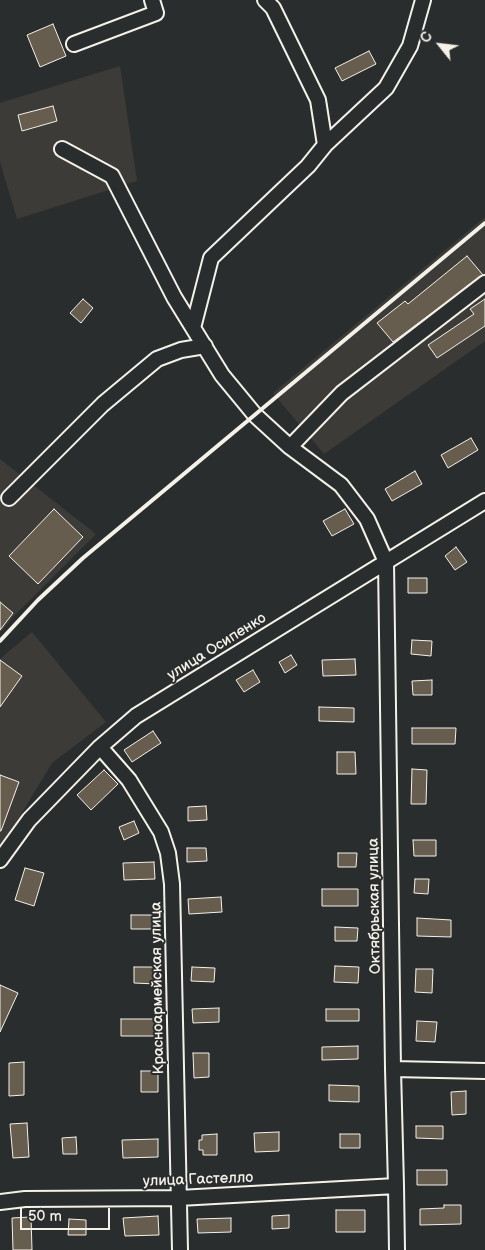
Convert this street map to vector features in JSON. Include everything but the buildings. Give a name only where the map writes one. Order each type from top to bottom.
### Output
[{"type":"street","points":[[74,44],[156,13],[152,0]]},
{"type":"street","points":[[265,0],[273,8],[318,100],[325,145]]},
{"type":"street","points":[[192,328],[211,258],[308,166],[325,145],[386,88],[410,46],[423,0]]},
{"type":"street","points":[[62,149],[112,176],[174,297],[192,328],[206,346],[222,375],[254,415],[290,447],[341,485],[367,519],[386,562]]},
{"type":"street","points":[[290,447],[342,394],[485,283]]},
{"type":"street","points":[[9,498],[103,404],[157,359],[181,350],[206,346]]},
{"type":"street","name":"улица Осипенко","points":[[0,860],[29,820],[100,747],[136,716],[485,501]]},
{"type":"street","name":"Октябрьская улица","points":[[386,562],[397,1250]]},
{"type":"street","name":"Красноармейская улица","points":[[100,747],[129,780],[161,832],[168,853],[172,884],[180,1250]]},
{"type":"street","points":[[393,1069],[485,1071]]},
{"type":"street","name":"улица Гастелло","points":[[0,1202],[25,1199],[179,1198],[396,1186]]},
{"type":"shaded area","points":[[120,66],[137,181],[17,219],[0,162],[0,103]]},
{"type":"shaded area","points":[[485,217],[485,341],[324,454],[273,393]]},
{"type":"shaded area","points":[[0,459],[96,534],[15,615],[0,633]]},
{"type":"shaded area","points":[[32,632],[106,722],[52,763],[0,849],[0,661],[2,657]]},
{"type":"railway","points":[[0,641],[38,600],[83,558],[485,223]]}]
